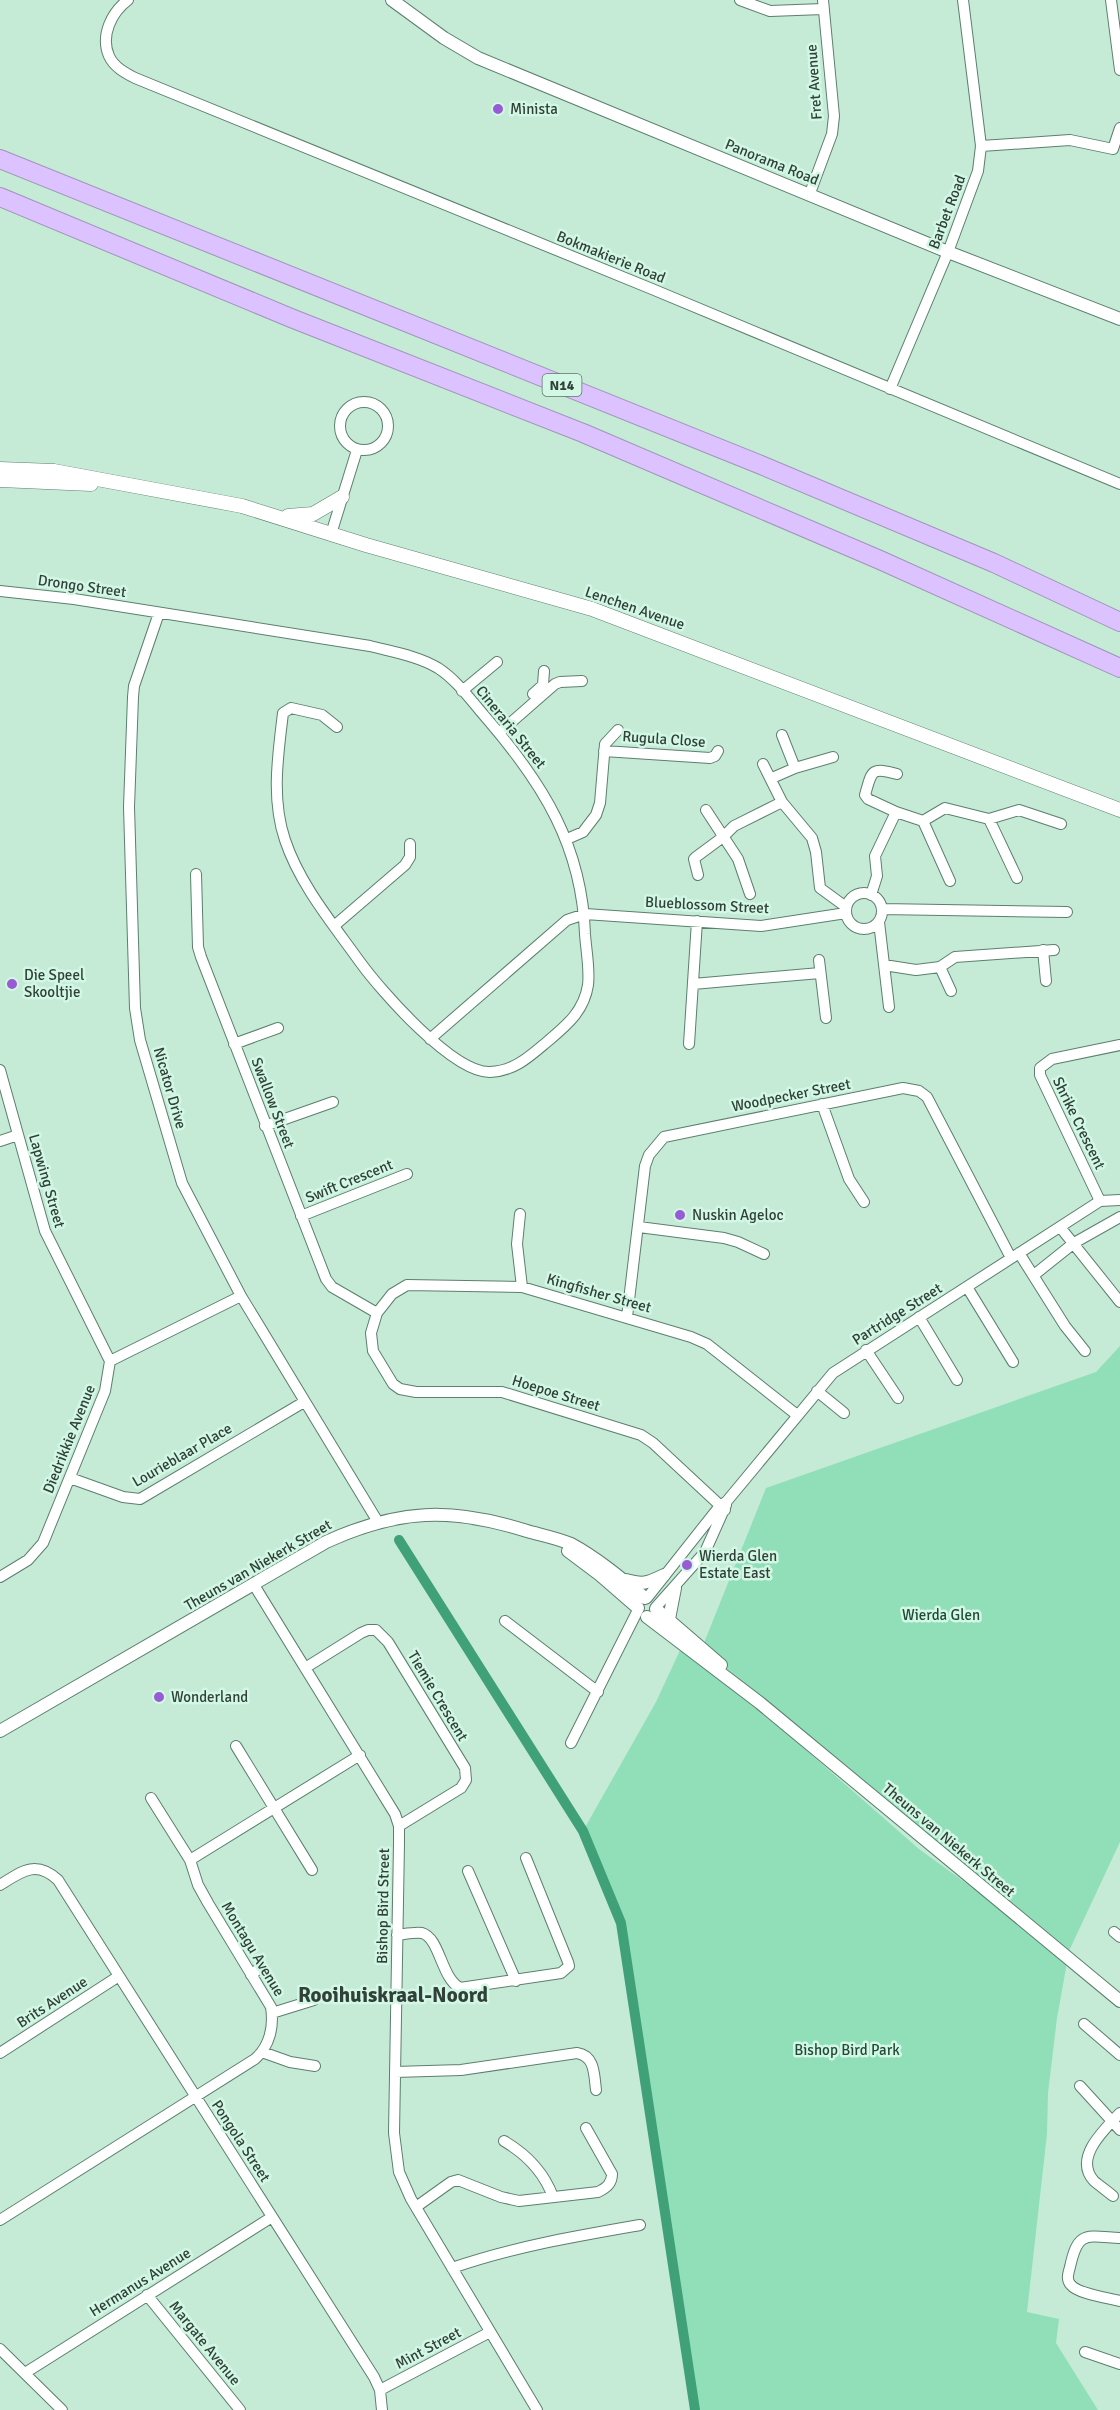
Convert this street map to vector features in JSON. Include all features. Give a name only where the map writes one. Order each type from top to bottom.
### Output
[{"type":"highway","name":"N14","points":[[0,159],[761,465],[994,563],[1120,622]]},
{"type":"highway","name":"N14","points":[[0,196],[291,318],[583,433],[880,560],[1120,668]]},
{"type":"main road","name":"Lenchen Avenue","points":[[0,469],[54,471],[205,498],[280,517],[331,534],[592,609],[1120,810]]},
{"type":"main road","name":"Lenchen Avenue","points":[[0,480],[123,485]]},
{"type":"main road","points":[[280,517],[313,514],[342,497]]},
{"type":"street","name":"Bokmakierie Road","points":[[128,0],[112,16],[106,42],[109,56],[119,69],[135,78],[1120,484]]},
{"type":"street","name":"Panorama Road","points":[[392,0],[444,38],[478,58],[810,193],[948,252],[1120,319]]},
{"type":"street","name":"Panorama Road","points":[[400,0],[419,20]]},
{"type":"street","points":[[740,0],[770,11],[823,4]]},
{"type":"street","name":"Barbet Road","points":[[890,389],[973,187],[981,146],[963,0]]},
{"type":"street","points":[[1111,0],[1120,70]]},
{"type":"street","name":"Fret Avenue","points":[[810,193],[832,134],[834,116],[823,4]]},
{"type":"street","points":[[981,146],[1070,140],[1117,151],[1120,128]]},
{"type":"street","points":[[360,402],[369,403],[378,407],[385,414],[388,423],[387,433],[383,442],[375,448],[366,451],[357,450],[342,438],[340,420],[351,405],[360,402]]},
{"type":"street","points":[[331,534],[357,450]]},
{"type":"street","name":"Drongo Street","points":[[0,591],[74,599],[159,613]]},
{"type":"street","name":"Cineraria Street","points":[[159,613],[370,646],[410,656],[437,668],[462,691],[497,730],[538,783],[567,839],[585,914],[589,982],[580,1011],[525,1061],[515,1067],[489,1072],[476,1069],[430,1039],[378,987],[302,877],[284,838],[277,797],[276,774],[285,710],[291,708],[318,714],[337,727]]},
{"type":"street","name":"Nicator Drive","points":[[159,613],[134,686],[133,697],[129,807],[135,1008],[140,1040],[182,1183],[241,1296],[378,1522]]},
{"type":"street","points":[[462,691],[497,662]]},
{"type":"street","points":[[497,730],[543,685],[544,671]]},
{"type":"street","points":[[497,730],[555,684],[582,681]]},
{"type":"street","name":"Rugula Close","points":[[567,839],[583,832],[596,815],[600,803],[606,741],[618,730]]},
{"type":"street","points":[[782,735],[795,768]]},
{"type":"street","name":"Rugula Close","points":[[604,750],[710,758],[718,751]]},
{"type":"street","points":[[772,778],[795,768],[833,757]]},
{"type":"street","points":[[763,764],[782,802],[812,838],[820,888],[846,910],[847,919],[856,928],[869,929],[879,922]]},
{"type":"street","points":[[897,774],[880,769],[874,771],[865,795],[868,799],[923,822],[950,881]]},
{"type":"street","points":[[698,875],[695,858],[734,826],[782,802]]},
{"type":"street","points":[[923,822],[945,808],[989,819],[1016,810],[1061,824]]},
{"type":"street","points":[[706,810],[738,859],[750,894]]},
{"type":"street","points":[[889,1007],[879,922],[882,909],[876,898],[871,895],[877,876],[875,855],[896,812]]},
{"type":"street","points":[[989,819],[1017,878]]},
{"type":"street","points":[[334,926],[405,866],[410,857],[410,844]]},
{"type":"street","name":"Swallow Street","points":[[196,874],[198,947],[201,957],[329,1284],[377,1313]]},
{"type":"street","name":"Blueblossom Street","points":[[430,1039],[567,920],[585,914],[761,926],[846,910],[848,902],[859,894],[871,895]]},
{"type":"street","points":[[882,909],[1067,912]]},
{"type":"street","points":[[567,920],[585,932]]},
{"type":"street","points":[[689,1044],[697,921]]},
{"type":"street","points":[[884,965],[916,970],[940,967],[955,957],[1048,950],[1046,981]]},
{"type":"street","points":[[819,960],[826,1018]]},
{"type":"street","points":[[940,967],[951,991]]},
{"type":"street","points":[[693,984],[820,973]]},
{"type":"street","points":[[234,1044],[278,1028]]},
{"type":"street","name":"Shrike Crescent","points":[[1100,1202],[1040,1075],[1040,1068],[1052,1059],[1120,1045]]},
{"type":"street","name":"Lapwing Street","points":[[0,1070],[49,1241],[110,1361]]},
{"type":"street","name":"Woodpecker Street","points":[[627,1317],[645,1166],[652,1150],[664,1137],[903,1088],[919,1091],[927,1097],[1015,1256],[1034,1275],[1065,1326],[1085,1351]]},
{"type":"street","points":[[266,1126],[333,1102]]},
{"type":"street","points":[[822,1104],[849,1179],[864,1202]]},
{"type":"street","points":[[0,1141],[18,1135]]},
{"type":"street","name":"Swift Crescent","points":[[301,1216],[407,1174]]},
{"type":"street","name":"Partridge Street","points":[[646,1608],[667,1572],[724,1506],[796,1415],[833,1374],[866,1350],[1100,1202],[1120,1200]]},
{"type":"street","points":[[520,1214],[517,1244],[522,1287]]},
{"type":"street","points":[[1034,1275],[1074,1243],[1120,1217]]},
{"type":"street","points":[[639,1227],[724,1238],[764,1254]]},
{"type":"street","points":[[1060,1227],[1120,1302]]},
{"type":"street","name":"Kingfisher Street","points":[[377,1313],[392,1294],[407,1285],[522,1287],[627,1317],[707,1344],[796,1415]]},
{"type":"street","points":[[967,1287],[1013,1362]]},
{"type":"street","points":[[110,1361],[241,1296]]},
{"type":"street","name":"Hoepoe Street","points":[[377,1313],[371,1333],[371,1343],[393,1384],[400,1389],[416,1392],[502,1392],[641,1435],[724,1506]]},
{"type":"street","points":[[919,1317],[957,1380]]},
{"type":"street","points":[[866,1350],[898,1398]]},
{"type":"street","name":"Diedrikkie Avenue","points":[[0,1577],[28,1560],[43,1543],[105,1391],[110,1361]]},
{"type":"street","points":[[817,1391],[844,1413]]},
{"type":"street","name":"Lourieblaar Place","points":[[70,1478],[123,1497],[140,1498],[304,1402]]},
{"type":"street","name":"Partridge Street","points":[[646,1608],[679,1584],[705,1552],[724,1506]]},
{"type":"street","name":"Theuns van Niekerk Street","points":[[0,1731],[326,1542],[378,1522],[420,1514],[454,1515],[500,1522],[580,1550],[619,1578],[646,1608],[669,1619],[748,1689],[760,1703]]},
{"type":"street","name":"Theuns van Niekerk Street","points":[[554,1539],[646,1608],[1120,2001]]},
{"type":"street","points":[[619,1578],[643,1584],[667,1572],[679,1584],[669,1619]]},
{"type":"street","name":"Bishop Bird Street","points":[[254,1585],[360,1755],[391,1807],[399,1826],[396,2154],[402,2179],[416,2207],[537,2410]]},
{"type":"street","points":[[572,1743],[628,1633],[646,1608]]},
{"type":"street","points":[[505,1621],[598,1692]]},
{"type":"street","name":"Tiemie Crescent","points":[[306,1668],[361,1633],[376,1630],[388,1642],[465,1768],[466,1780],[461,1788],[399,1826]]},
{"type":"street","points":[[236,1746],[312,1870]]},
{"type":"street","points":[[190,1860],[360,1755]]},
{"type":"street","name":"Montagu Avenue","points":[[151,1798],[190,1860],[198,1885],[271,2007],[271,2032],[262,2052]]},
{"type":"street","points":[[397,1935],[420,1933],[429,1938],[450,1980],[460,1988],[561,1973],[568,1966],[526,1858]]},
{"type":"street","name":"Pongola Street","points":[[0,1885],[27,1869],[36,1869],[50,1873],[65,1892],[380,2390],[382,2410]]},
{"type":"street","points":[[468,1871],[516,1981]]},
{"type":"street","points":[[251,1975],[261,1968]]},
{"type":"street","name":"Brits Avenue","points":[[0,2053],[119,1976]]},
{"type":"street","points":[[272,2013],[314,2000]]},
{"type":"street","points":[[1084,2024],[1120,2055]]},
{"type":"street","points":[[0,2220],[255,2059],[262,2052],[290,2062],[315,2066]]},
{"type":"street","points":[[395,2073],[461,2070],[577,2053],[584,2054],[592,2062],[596,2090]]},
{"type":"street","points":[[1080,2086],[1120,2130]]},
{"type":"street","points":[[1113,2196],[1094,2180],[1086,2165],[1087,2156],[1120,2113]]},
{"type":"street","points":[[416,2207],[451,2182],[459,2180],[513,2200],[598,2192],[611,2181],[610,2169],[586,2128]]},
{"type":"street","points":[[504,2141],[524,2153],[548,2185],[552,2197]]},
{"type":"street","name":"Hermanus Avenue","points":[[25,2373],[272,2217]]},
{"type":"street","points":[[452,2268],[566,2238],[639,2225]]},
{"type":"street","points":[[1120,2238],[1090,2236],[1082,2239],[1074,2248],[1068,2276],[1071,2285],[1079,2291],[1120,2301]]},
{"type":"street","name":"Margate Avenue","points":[[147,2295],[240,2410]]},
{"type":"street","name":"Mint Street","points":[[380,2390],[490,2332]]},
{"type":"street","points":[[0,2349],[62,2410]]},
{"type":"street","points":[[1085,2352],[1120,2364]]},
{"type":"green space","name":"Wierda Glen","points":[[1120,1346],[1120,1842],[1069,1951],[702,1648],[766,1488],[1096,1372]]},
{"type":"green space","name":"Bishop Bird Park","points":[[681,1648],[726,1680],[919,1849],[1068,1957],[1057,2018],[1048,2093],[1047,2134],[1027,2312],[1059,2319],[1056,2343],[1098,2410],[695,2410],[621,1923],[583,1831],[656,1702]]},
{"type":"waterway","points":[[399,1540],[583,1831],[621,1923],[695,2410]]},
{"type":"place","name":"Minista","points":[[498,109]]},
{"type":"place","name":"Die Speel Skooltjie","points":[[12,984]]},
{"type":"place","name":"Nuskin Ageloc","points":[[680,1215]]},
{"type":"place","name":"Wierda Glen Estate East","points":[[687,1565]]},
{"type":"place","name":"Wonderland","points":[[159,1697]]},
{"type":"district","name":"Rooihuiskraal-Noord","points":[[393,1995]]}]
